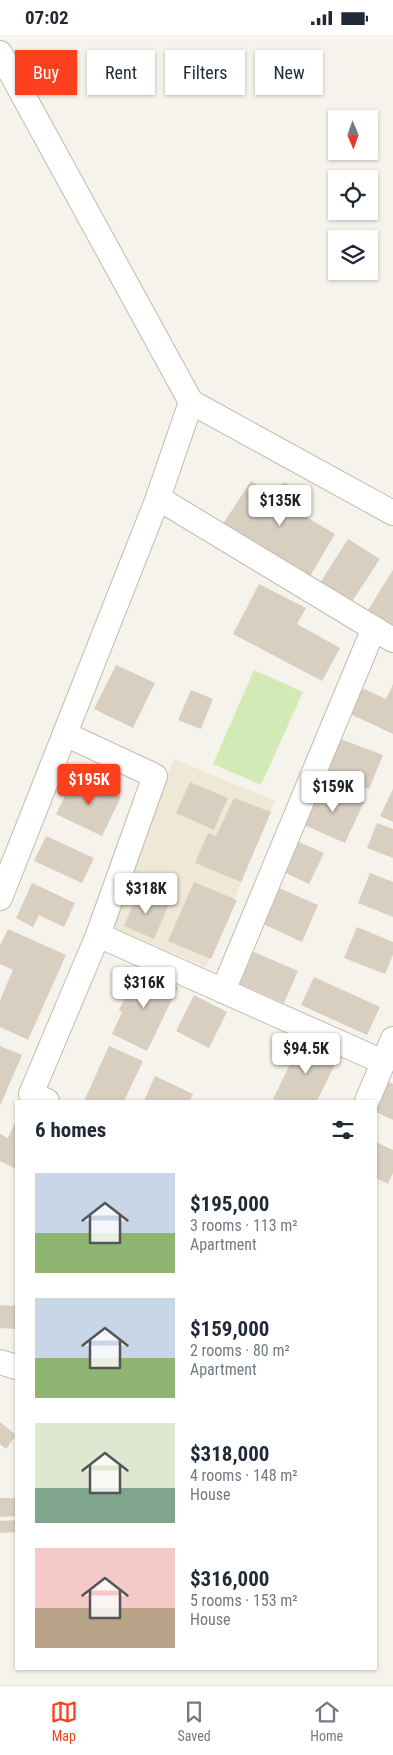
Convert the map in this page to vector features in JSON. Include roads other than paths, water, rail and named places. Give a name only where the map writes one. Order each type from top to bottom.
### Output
[{"type":"street","points":[[0,53],[191,402],[393,513]]},
{"type":"street","points":[[0,899],[158,498],[191,402]]},
{"type":"street","points":[[158,498],[383,634],[223,991]]},
{"type":"street","points":[[45,1100],[31,1094],[98,935],[155,776],[64,734]]},
{"type":"street","points":[[98,935],[383,1063]]},
{"type":"street","points":[[367,1100],[393,1039]]},
{"type":"street","points":[[0,1362],[15,1367]]}]
